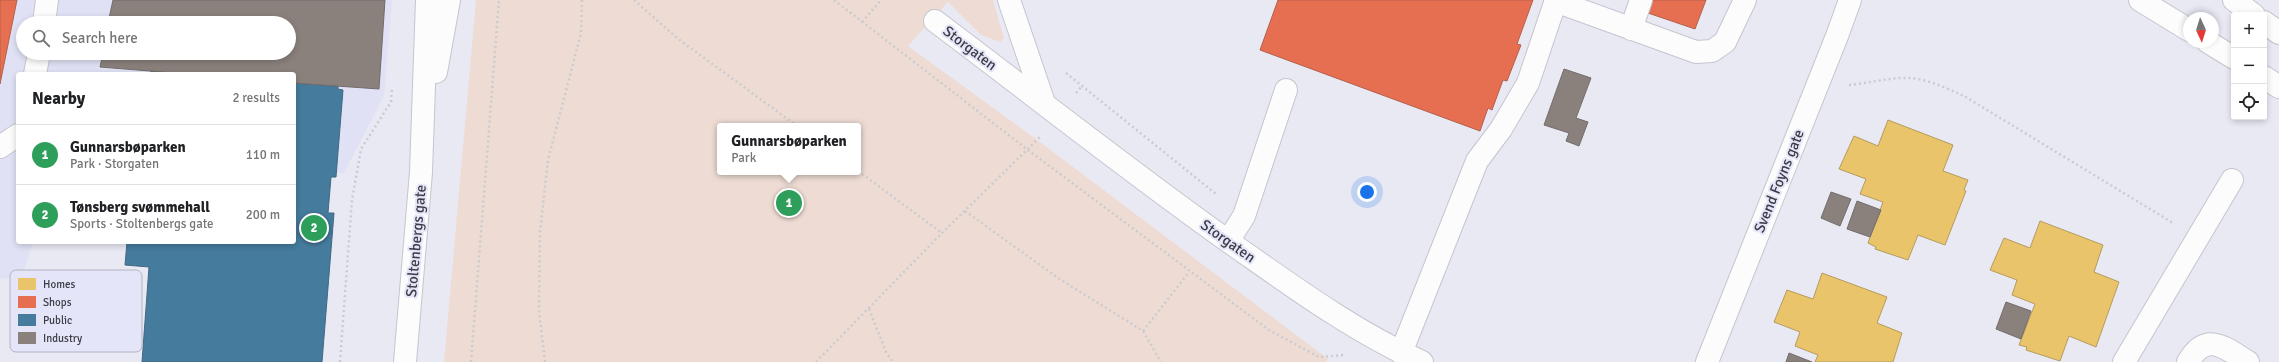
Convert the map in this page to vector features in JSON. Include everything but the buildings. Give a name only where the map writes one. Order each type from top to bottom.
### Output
[{"type":"street","points":[[45,16],[48,0]]},
{"type":"street","name":"Stoltenbergs gate","points":[[405,362],[422,146],[427,0]]},
{"type":"street","name":"Stoltenbergs gate","points":[[422,146],[449,0]]},
{"type":"street","points":[[1009,0],[1044,103]]},
{"type":"street","points":[[1401,353],[1477,160],[1501,130],[1528,83],[1555,0],[1696,52],[1712,51],[1726,42],[1745,0]]},
{"type":"street","points":[[1631,29],[1641,0]]},
{"type":"street","name":"Svend Foyns gate","points":[[1707,362],[1816,90],[1850,0]]},
{"type":"street","points":[[2140,0],[2183,26]]},
{"type":"street","points":[[2234,0],[2250,12]]},
{"type":"street","name":"Storgaten","points":[[935,21],[1044,103],[1098,147],[1228,241],[1354,327],[1401,353],[1422,362]]},
{"type":"street","points":[[2267,24],[2279,34]]},
{"type":"street","points":[[2218,48],[2231,56]]},
{"type":"street","points":[[35,72],[38,60]]},
{"type":"street","points":[[2267,79],[2279,87]]},
{"type":"street","points":[[1228,241],[1244,216],[1286,90]]},
{"type":"street","points":[[0,147],[16,136]]},
{"type":"street","points":[[2124,362],[2232,180]]},
{"type":"street","name":"Stoltenbergs gate","points":[[408,337],[411,362]]},
{"type":"street","points":[[2188,362],[2195,350],[2211,343],[2222,346],[2248,362]]},
{"type":"path","points":[[471,362],[499,0]]},
{"type":"path","points":[[545,362],[539,310],[541,224],[548,160],[581,33],[582,0]]},
{"type":"path","points":[[634,0],[677,38],[793,123]]},
{"type":"path","points":[[834,0],[1028,150],[1189,272],[1269,330],[1319,356],[1349,355]]},
{"type":"path","points":[[862,22],[881,0]]},
{"type":"path","points":[[1065,72],[1244,216]]},
{"type":"path","points":[[1816,90],[1893,78],[1912,78],[1942,86],[1964,96],[2197,238]]},
{"type":"path","points":[[340,362],[352,200],[361,149],[391,102],[393,86]]},
{"type":"path","points":[[816,362],[942,232],[1028,150]]},
{"type":"path","points":[[861,173],[942,232]]},
{"type":"path","points":[[964,211],[1058,278],[1143,331],[1161,362]]},
{"type":"path","points":[[1143,331],[1189,272]]},
{"type":"path","points":[[869,308],[886,352],[893,362]]},
{"type":"shaded area","points":[[0,0],[392,0],[384,96],[344,173],[296,170],[296,72],[16,72],[16,244],[32,244],[24,270],[10,270],[10,278],[0,279]]},
{"type":"shaded area","points":[[476,0],[993,0],[1004,38],[1000,42],[981,35],[948,2],[908,46],[1036,139],[1328,359],[1326,362],[444,362]]},
{"type":"place","name":"Gunnarsbøparken","points":[[789,203]]},
{"type":"place","name":"Tønsberg svømmehall","points":[[314,228]]}]
